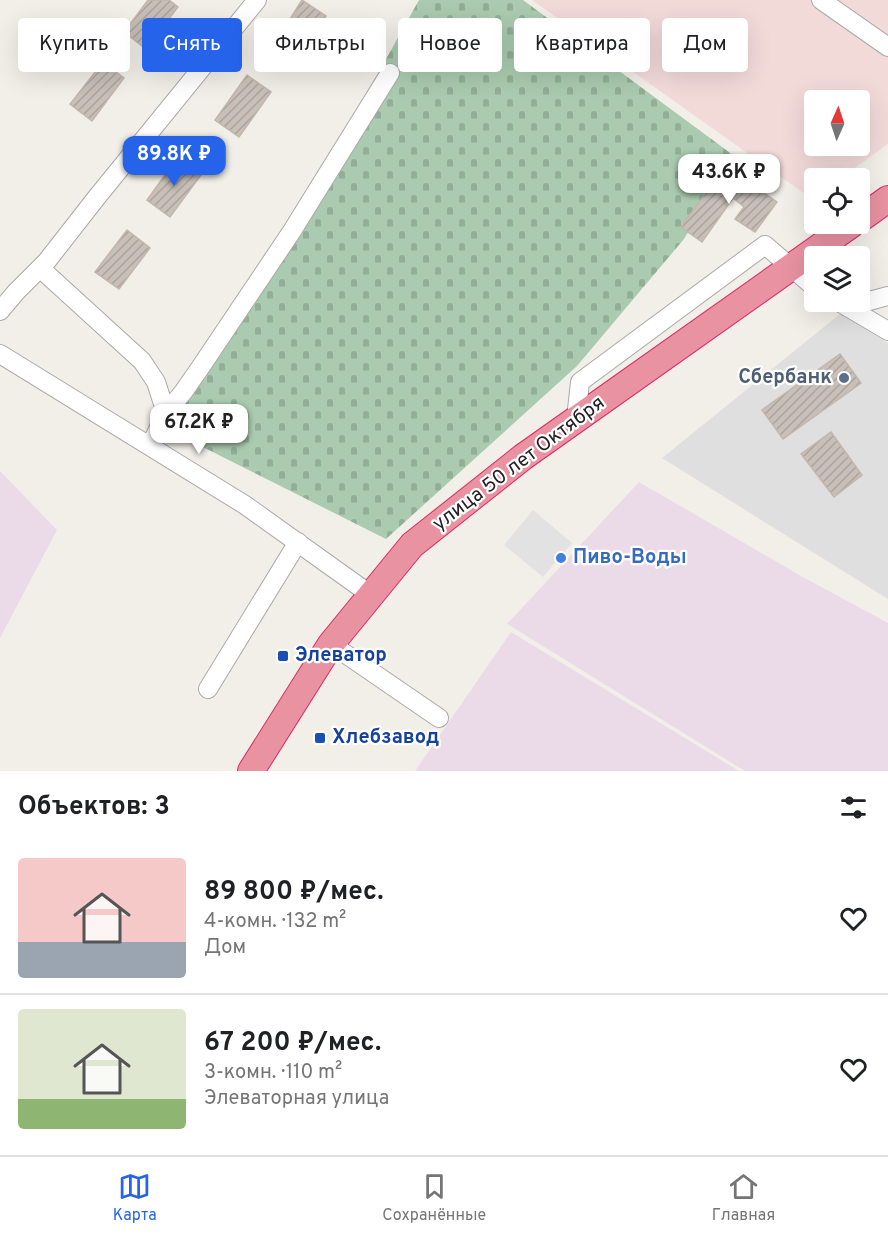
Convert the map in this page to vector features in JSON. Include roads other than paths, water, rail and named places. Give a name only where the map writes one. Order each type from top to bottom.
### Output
[{"type":"highway","points":[[870,212],[888,199]]},
{"type":"highway","name":"улица 50 лет Октября","points":[[251,771],[331,644],[412,545],[523,457],[838,234]]},
{"type":"street","points":[[0,311],[40,268],[257,0]]},
{"type":"street","points":[[821,0],[888,47]]},
{"type":"street","points":[[150,446],[166,412],[184,391],[292,231],[390,73]]},
{"type":"street","points":[[576,419],[580,382],[765,245],[804,279]]},
{"type":"street","points":[[40,268],[142,361],[156,382],[166,412]]},
{"type":"street","points":[[870,299],[888,296]]},
{"type":"street","points":[[856,312],[888,331]]},
{"type":"street","points":[[0,354],[245,505],[371,595]]},
{"type":"street","points":[[208,689],[298,542]]},
{"type":"street","points":[[331,644],[439,718]]},
{"type":"place","name":"Сбербанк","points":[[844,378]]},
{"type":"place","name":"Пиво-Воды","points":[[561,558]]},
{"type":"place","name":"Элеватор","points":[[283,656]]},
{"type":"place","name":"Хлебзавод","points":[[320,738]]}]
